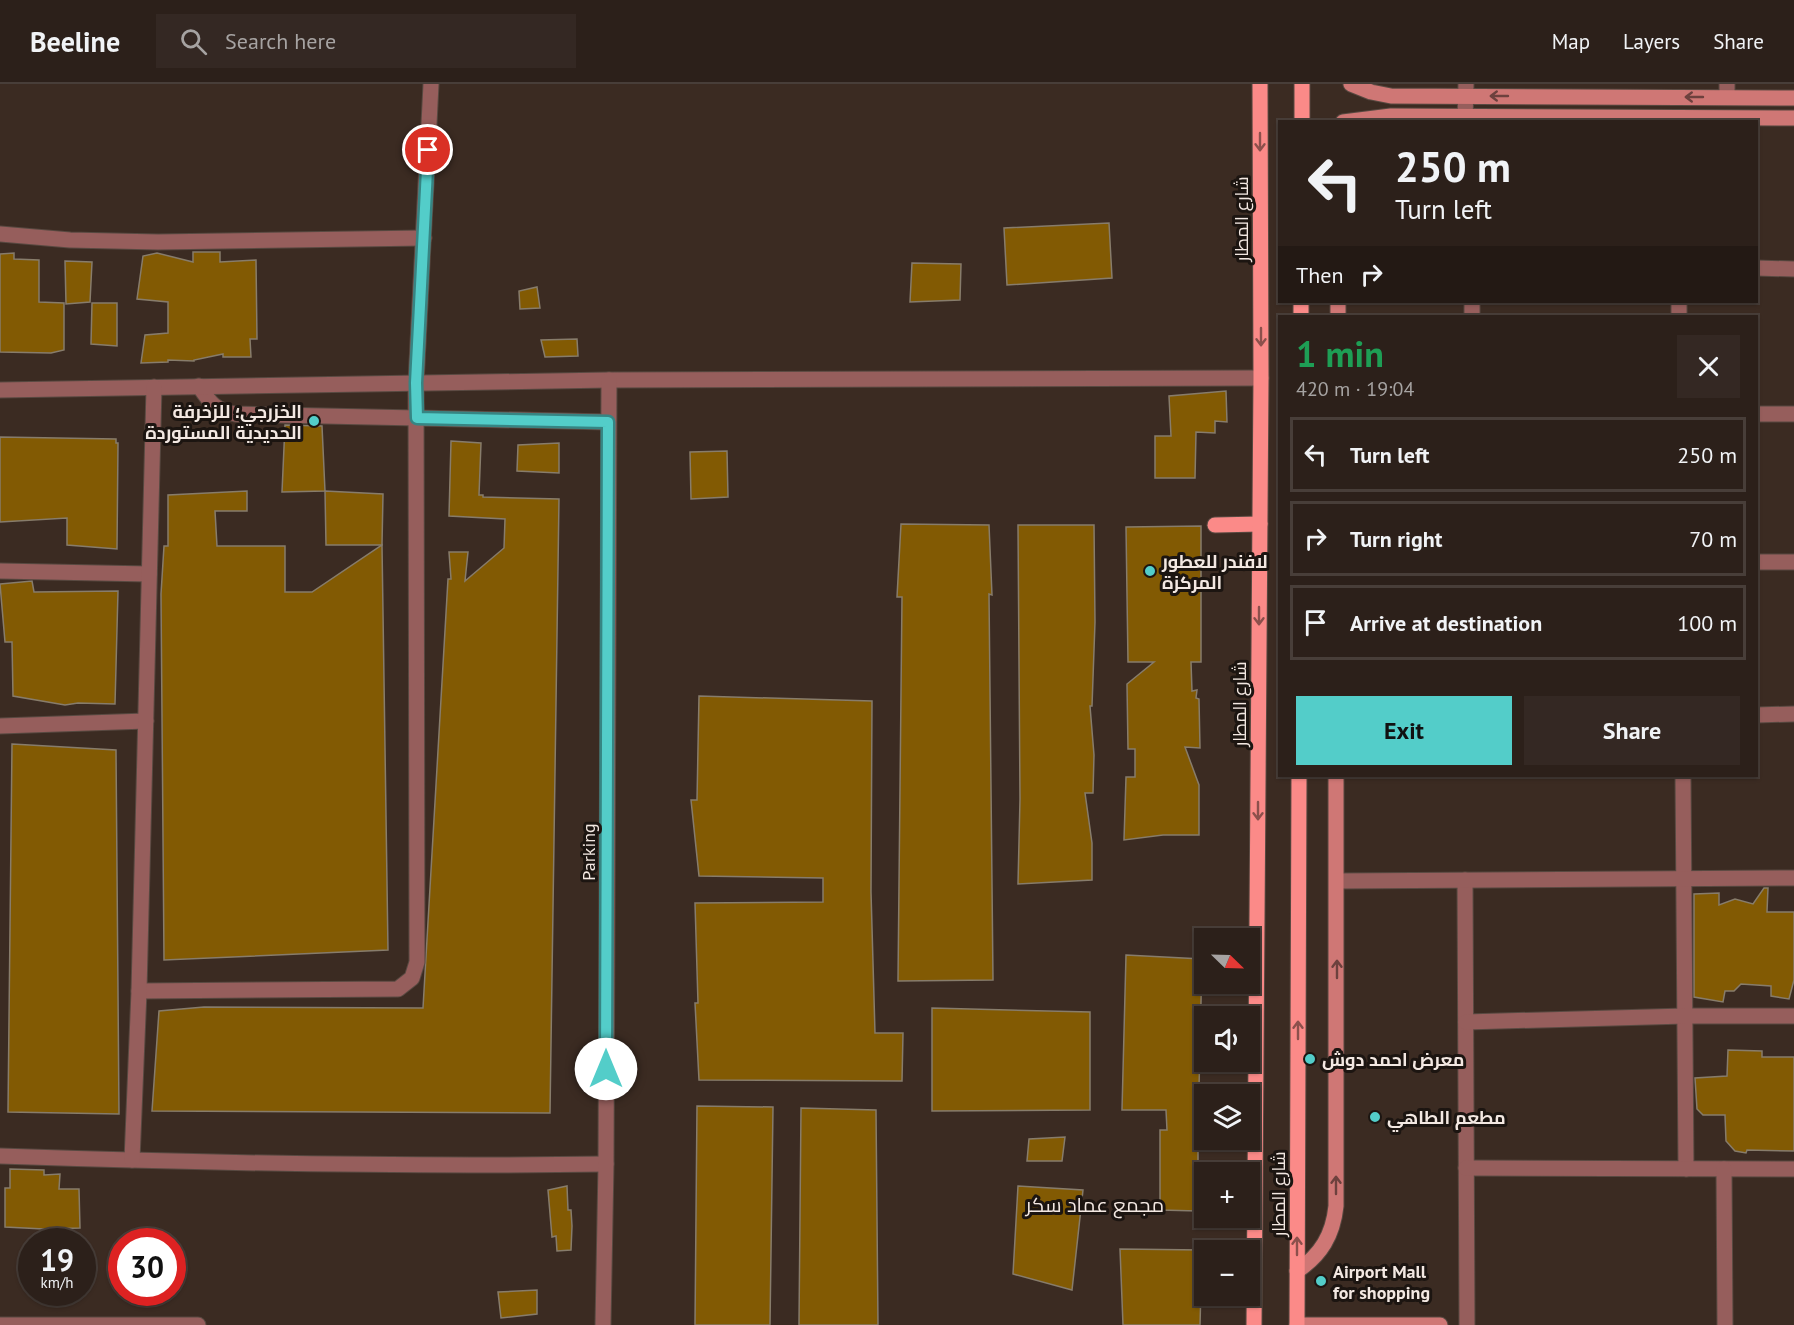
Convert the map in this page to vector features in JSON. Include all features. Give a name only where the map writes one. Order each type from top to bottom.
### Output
[{"type":"main road","name":"شارع المطار","points":[[1253,1084],[1260,524],[1260,84]]},
{"type":"main road","points":[[1302,84],[1302,120]]},
{"type":"main road","points":[[1215,525],[1260,524]]},
{"type":"main road","name":"شارع المطار","points":[[1297,1325],[1299,777]]},
{"type":"main road","name":"شارع المطار","points":[[1252,1150],[1254,1325]]},
{"type":"street","points":[[139,991],[398,988],[412,978],[417,962],[416,383],[431,84]]},
{"type":"street","points":[[1351,84],[1371,92],[1391,96],[1466,90],[1599,90],[1727,91],[1794,98]]},
{"type":"street","points":[[1465,119],[1466,90]]},
{"type":"street","points":[[1356,120],[1376,117],[1794,118]]},
{"type":"street","points":[[0,234],[70,240],[158,242],[424,238]]},
{"type":"street","points":[[1758,268],[1794,269]]},
{"type":"street","points":[[0,390],[609,380],[1261,378]]},
{"type":"street","name":"Parking","points":[[603,1325],[606,1164],[609,380]]},
{"type":"street","points":[[199,386],[211,404],[223,411],[235,414],[608,422]]},
{"type":"street","points":[[132,1160],[139,991],[154,387]]},
{"type":"street","points":[[1758,414],[1794,414]]},
{"type":"street","points":[[1758,562],[1794,562]]},
{"type":"street","points":[[0,571],[150,574]]},
{"type":"street","points":[[1758,715],[1794,714]]},
{"type":"street","points":[[0,726],[146,721]]},
{"type":"street","points":[[1297,1271],[1318,1254],[1331,1232],[1335,1219],[1336,777]]},
{"type":"street","points":[[1683,777],[1686,1169]]},
{"type":"street","points":[[1337,881],[1794,878]]},
{"type":"street","points":[[1465,880],[1467,1325]]},
{"type":"street","points":[[1466,1022],[1685,1016],[1794,1016]]},
{"type":"street","points":[[0,1156],[489,1166],[606,1164]]},
{"type":"street","points":[[1466,1168],[1794,1169]]},
{"type":"street","points":[[1724,1169],[1725,1325]]},
{"type":"street","points":[[0,1325],[198,1325]]},
{"type":"street","points":[[1297,1325],[1440,1325]]},
{"type":"building","points":[[1109,223],[1112,278],[1007,285],[1004,228]]},
{"type":"building","points":[[193,252],[220,252],[220,262],[256,260],[257,339],[250,339],[251,357],[223,357],[223,354],[194,361],[168,360],[168,362],[141,363],[145,335],[168,333],[168,302],[137,299],[143,256],[157,253],[193,262]]},
{"type":"building","points":[[14,253],[14,259],[39,260],[39,302],[64,303],[64,350],[51,353],[0,352],[0,254]]},
{"type":"building","points":[[65,261],[92,262],[90,302],[66,304]]},
{"type":"building","points":[[912,263],[961,264],[960,300],[910,302]]},
{"type":"building","points":[[537,287],[540,308],[520,309],[519,291]]},
{"type":"building","points":[[92,303],[117,303],[117,346],[91,344]]},
{"type":"building","points":[[577,339],[578,356],[545,357],[541,340]]},
{"type":"building","points":[[1226,391],[1227,422],[1215,421],[1215,433],[1196,432],[1195,478],[1155,478],[1155,436],[1171,436],[1169,396]]},
{"type":"building","points":[[285,425],[322,426],[325,491],[282,492]]},
{"type":"building","points":[[0,437],[116,439],[118,443],[117,549],[67,545],[67,518],[0,522]]},
{"type":"building","points":[[451,441],[481,443],[479,495],[559,499],[550,1113],[152,1111],[159,1011],[204,1007],[423,1008],[448,579],[451,579],[449,552],[468,552],[465,581],[504,548],[505,519],[449,516]]},
{"type":"building","points":[[559,443],[559,473],[517,471],[518,445]]},
{"type":"building","points":[[727,451],[728,497],[691,499],[690,452]]},
{"type":"building","points":[[247,491],[247,511],[215,511],[217,546],[285,546],[285,592],[312,592],[382,545],[388,950],[164,960],[161,594],[164,546],[168,546],[168,495]]},
{"type":"building","points":[[325,491],[383,494],[382,545],[326,545]]},
{"type":"building","points":[[901,524],[989,525],[992,595],[989,594],[993,980],[898,981],[902,597],[897,597]]},
{"type":"building","points":[[1018,525],[1094,525],[1095,622],[1092,706],[1090,706],[1094,755],[1093,793],[1085,793],[1092,843],[1092,880],[1018,884],[1020,799]]},
{"type":"building","points":[[1201,526],[1201,662],[1191,662],[1192,691],[1197,690],[1196,698],[1199,699],[1200,748],[1185,747],[1199,785],[1199,835],[1163,835],[1124,840],[1126,777],[1135,777],[1135,749],[1128,749],[1127,684],[1154,662],[1128,662],[1126,527]]},
{"type":"building","points":[[32,581],[34,592],[118,591],[115,704],[65,705],[13,696],[12,642],[5,642],[0,584]]},
{"type":"building","points":[[699,696],[872,701],[871,892],[875,1033],[903,1033],[902,1081],[699,1080],[695,1003],[698,1003],[695,903],[823,902],[823,878],[699,876],[691,800],[697,800]]},
{"type":"building","points":[[12,744],[116,750],[119,1114],[8,1112]]},
{"type":"building","points":[[1764,888],[1768,888],[1767,912],[1794,912],[1794,980],[1789,999],[1771,996],[1771,986],[1741,984],[1734,991],[1725,991],[1723,1002],[1694,997],[1694,894],[1719,893],[1719,905],[1735,899],[1753,904]]},
{"type":"building","points":[[1126,955],[1194,959],[1194,994],[1201,994],[1201,1006],[1194,1006],[1194,1072],[1199,1072],[1199,1084],[1194,1084],[1194,1150],[1198,1150],[1198,1162],[1194,1162],[1194,1211],[1160,1210],[1160,1130],[1167,1130],[1166,1110],[1122,1110]]},
{"type":"building","points":[[932,1008],[1090,1012],[1090,1110],[932,1111]]},
{"type":"building","points":[[1728,1050],[1762,1051],[1762,1057],[1794,1057],[1794,1151],[1747,1150],[1746,1153],[1735,1151],[1726,1141],[1725,1115],[1703,1115],[1697,1109],[1695,1078],[1727,1076]]},
{"type":"building","points":[[697,1106],[773,1107],[770,1325],[695,1325]]},
{"type":"building","points":[[801,1108],[876,1110],[878,1325],[799,1325]]},
{"type":"building","points":[[1065,1137],[1062,1161],[1027,1161],[1029,1139]]},
{"type":"building","points":[[10,1169],[44,1170],[44,1175],[60,1174],[59,1189],[79,1189],[80,1228],[5,1227],[5,1188],[10,1188]]},
{"type":"building","points":[[567,1186],[568,1210],[571,1210],[572,1226],[571,1250],[557,1251],[556,1236],[552,1237],[548,1190]]},
{"type":"building","points":[[1018,1186],[1083,1190],[1072,1290],[1013,1274]]},
{"type":"building","points":[[1120,1249],[1194,1250],[1194,1306],[1201,1306],[1200,1325],[1123,1325]]},
{"type":"building","points":[[537,1290],[537,1314],[501,1318],[498,1292]]},
{"type":"place","name":"الخزرجي؛ للزخرفة الحديدية المستوردة","points":[[314,421]]},
{"type":"place","name":"لافندر للعطور المركزة","points":[[1150,571]]},
{"type":"place","name":"معرض احمد دوش","points":[[1310,1059]]},
{"type":"place","name":"مطعم الطاهي","points":[[1375,1117]]},
{"type":"place","name":"Airport Mall for shopping","points":[[1321,1281]]},
{"type":"district","name":"مجمع عماد سكر","points":[[1095,1205]]},
{"type":"route","points":[[428,150],[416,383],[417,418],[608,422],[606,1069]]}]
